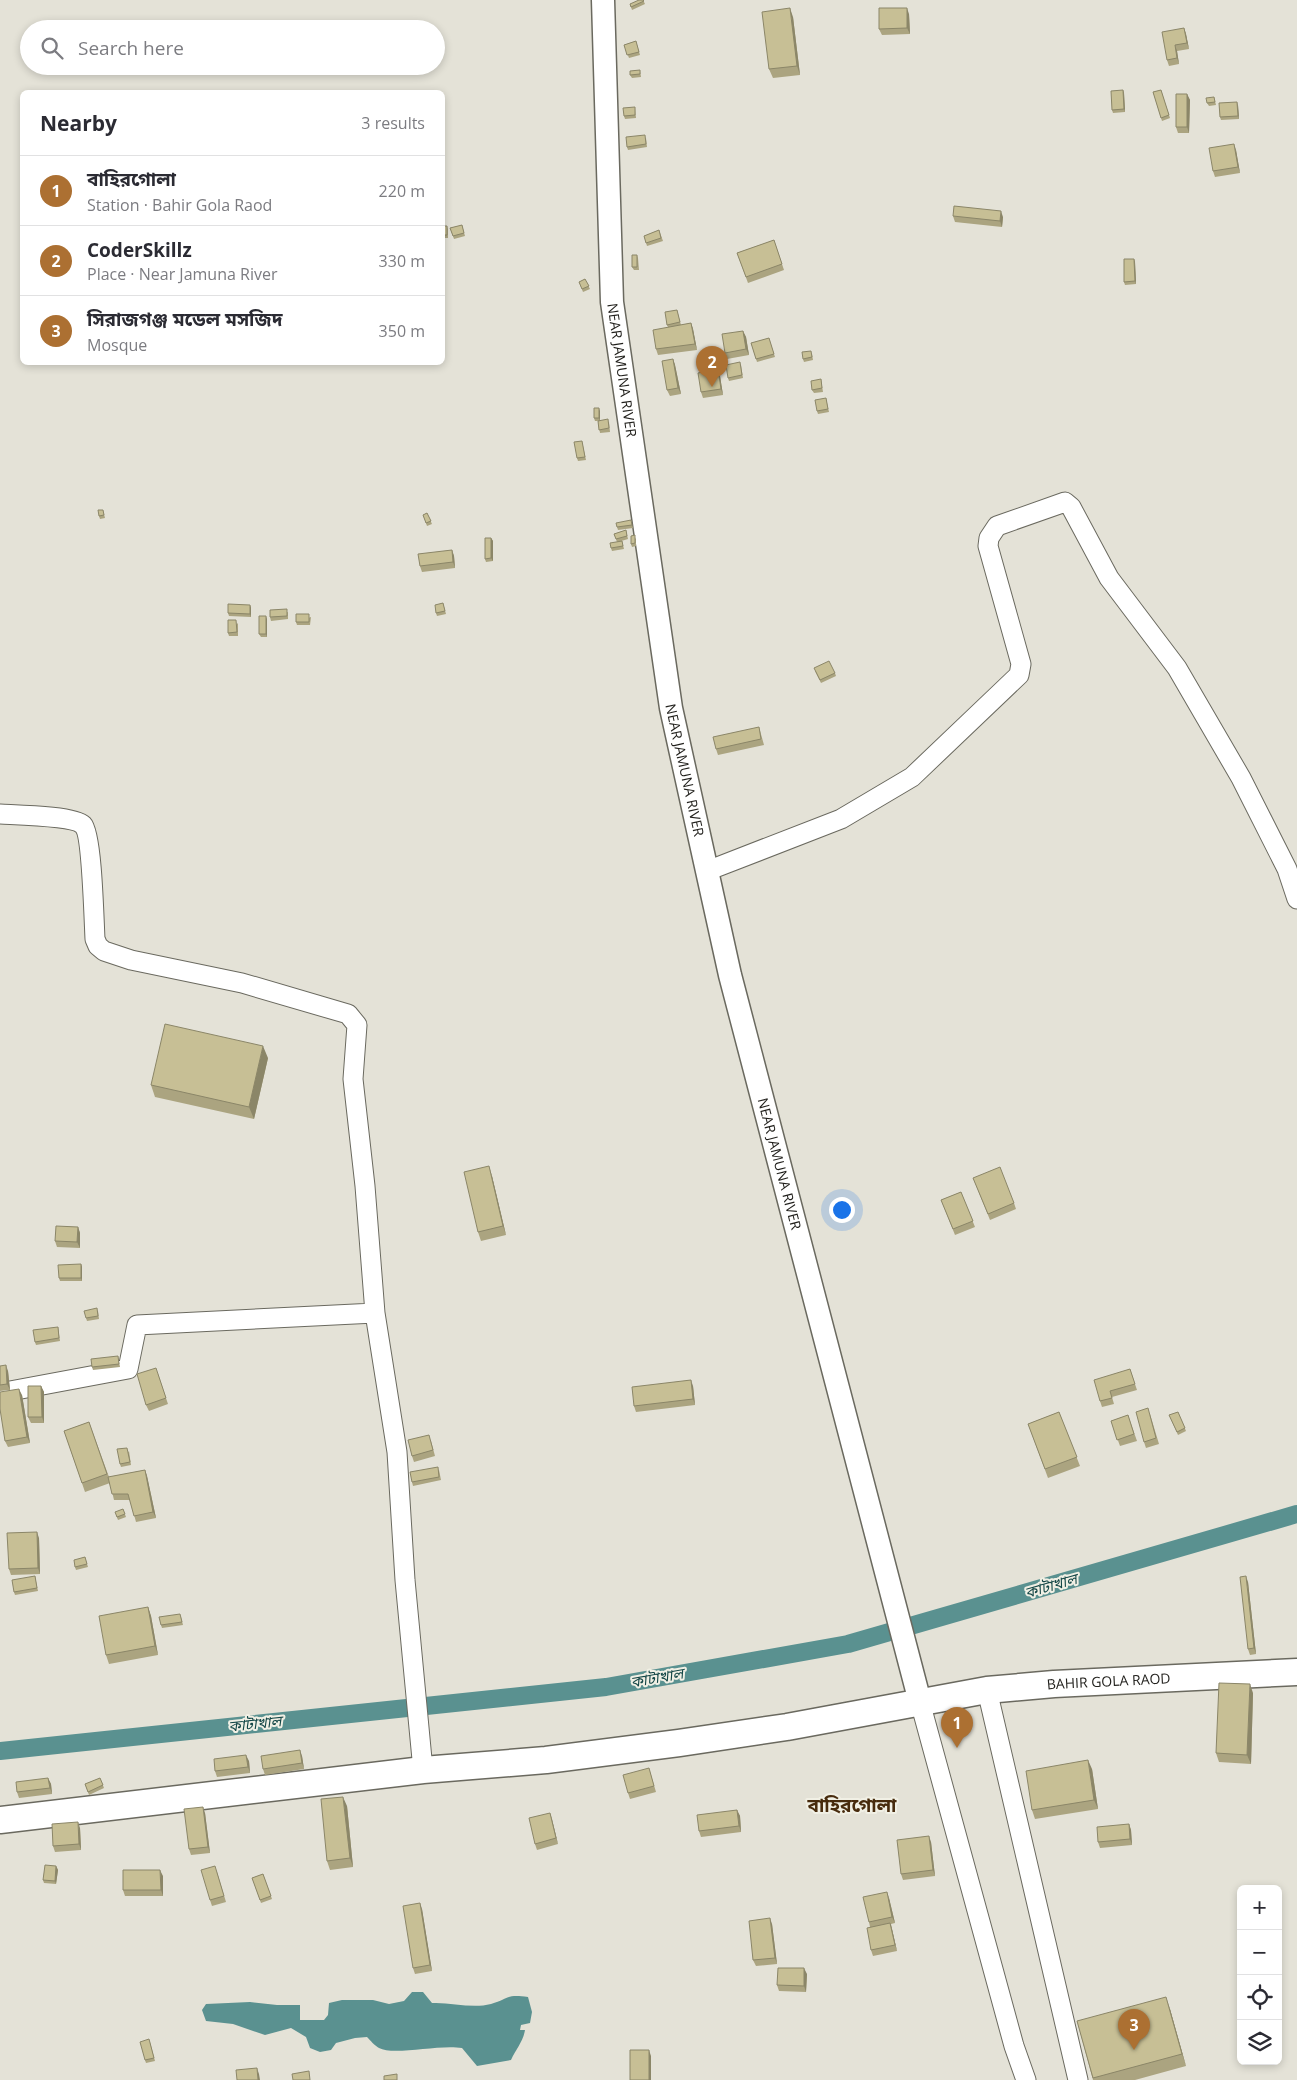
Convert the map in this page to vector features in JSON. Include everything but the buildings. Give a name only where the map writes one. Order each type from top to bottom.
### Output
[{"type":"main road","name":"BAHIR GOLA RAOD","points":[[0,1820],[423,1760],[546,1760],[679,1743],[786,1727],[917,1692],[987,1690],[1054,1684],[1297,1672]]},
{"type":"street","name":"NEAR JAMUNA RIVER","points":[[604,0],[612,302],[671,708],[730,975],[917,1692]]},
{"type":"street","points":[[706,871],[841,819],[912,777],[1019,675],[1021,664],[988,546],[989,538],[996,526],[1065,502],[1071,507],[1109,578],[1177,668],[1197,702],[1246,786],[1287,869],[1297,899]]},
{"type":"street","points":[[0,814],[57,818],[81,823],[85,827],[89,853],[95,939],[98,946],[104,951],[131,960],[242,983],[348,1014],[354,1020],[358,1030],[353,1079],[365,1186],[375,1313],[397,1452],[405,1580],[423,1760]]},
{"type":"street","points":[[0,1393],[128,1369],[137,1325],[375,1313]]},
{"type":"street","points":[[987,1690],[1078,2080]]},
{"type":"street","points":[[917,1692],[1014,2046],[1026,2080]]},
{"type":"water","points":[[412,1992],[423,1992],[432,2003],[469,2006],[491,2004],[511,1997],[528,1997],[532,2012],[530,2023],[521,2025],[520,2030],[525,2030],[524,2034],[511,2060],[477,2066],[462,2048],[441,2047],[386,2050],[377,2047],[367,2037],[336,2043],[331,2050],[320,2052],[310,2048],[306,2037],[291,2028],[265,2035],[233,2024],[206,2021],[202,2010],[206,2004],[250,2002],[300,2005],[300,2020],[324,2020],[328,2015],[329,2003],[342,2000],[373,2000],[389,2004],[404,2001]]},
{"type":"waterway","name":"কাটাখাল","points":[[0,1751],[606,1687],[848,1644],[1297,1514]]},
{"type":"place","name":"CoderSkillz","points":[[712,387]]},
{"type":"place","name":"বাহিরগোলা","points":[[957,1748]]},
{"type":"place","name":"সিরাজগঞ্জ মডেল মসজিদ","points":[[1134,2050]]},
{"type":"district","name":"বাহিরগোলা","points":[[852,1805]]}]
